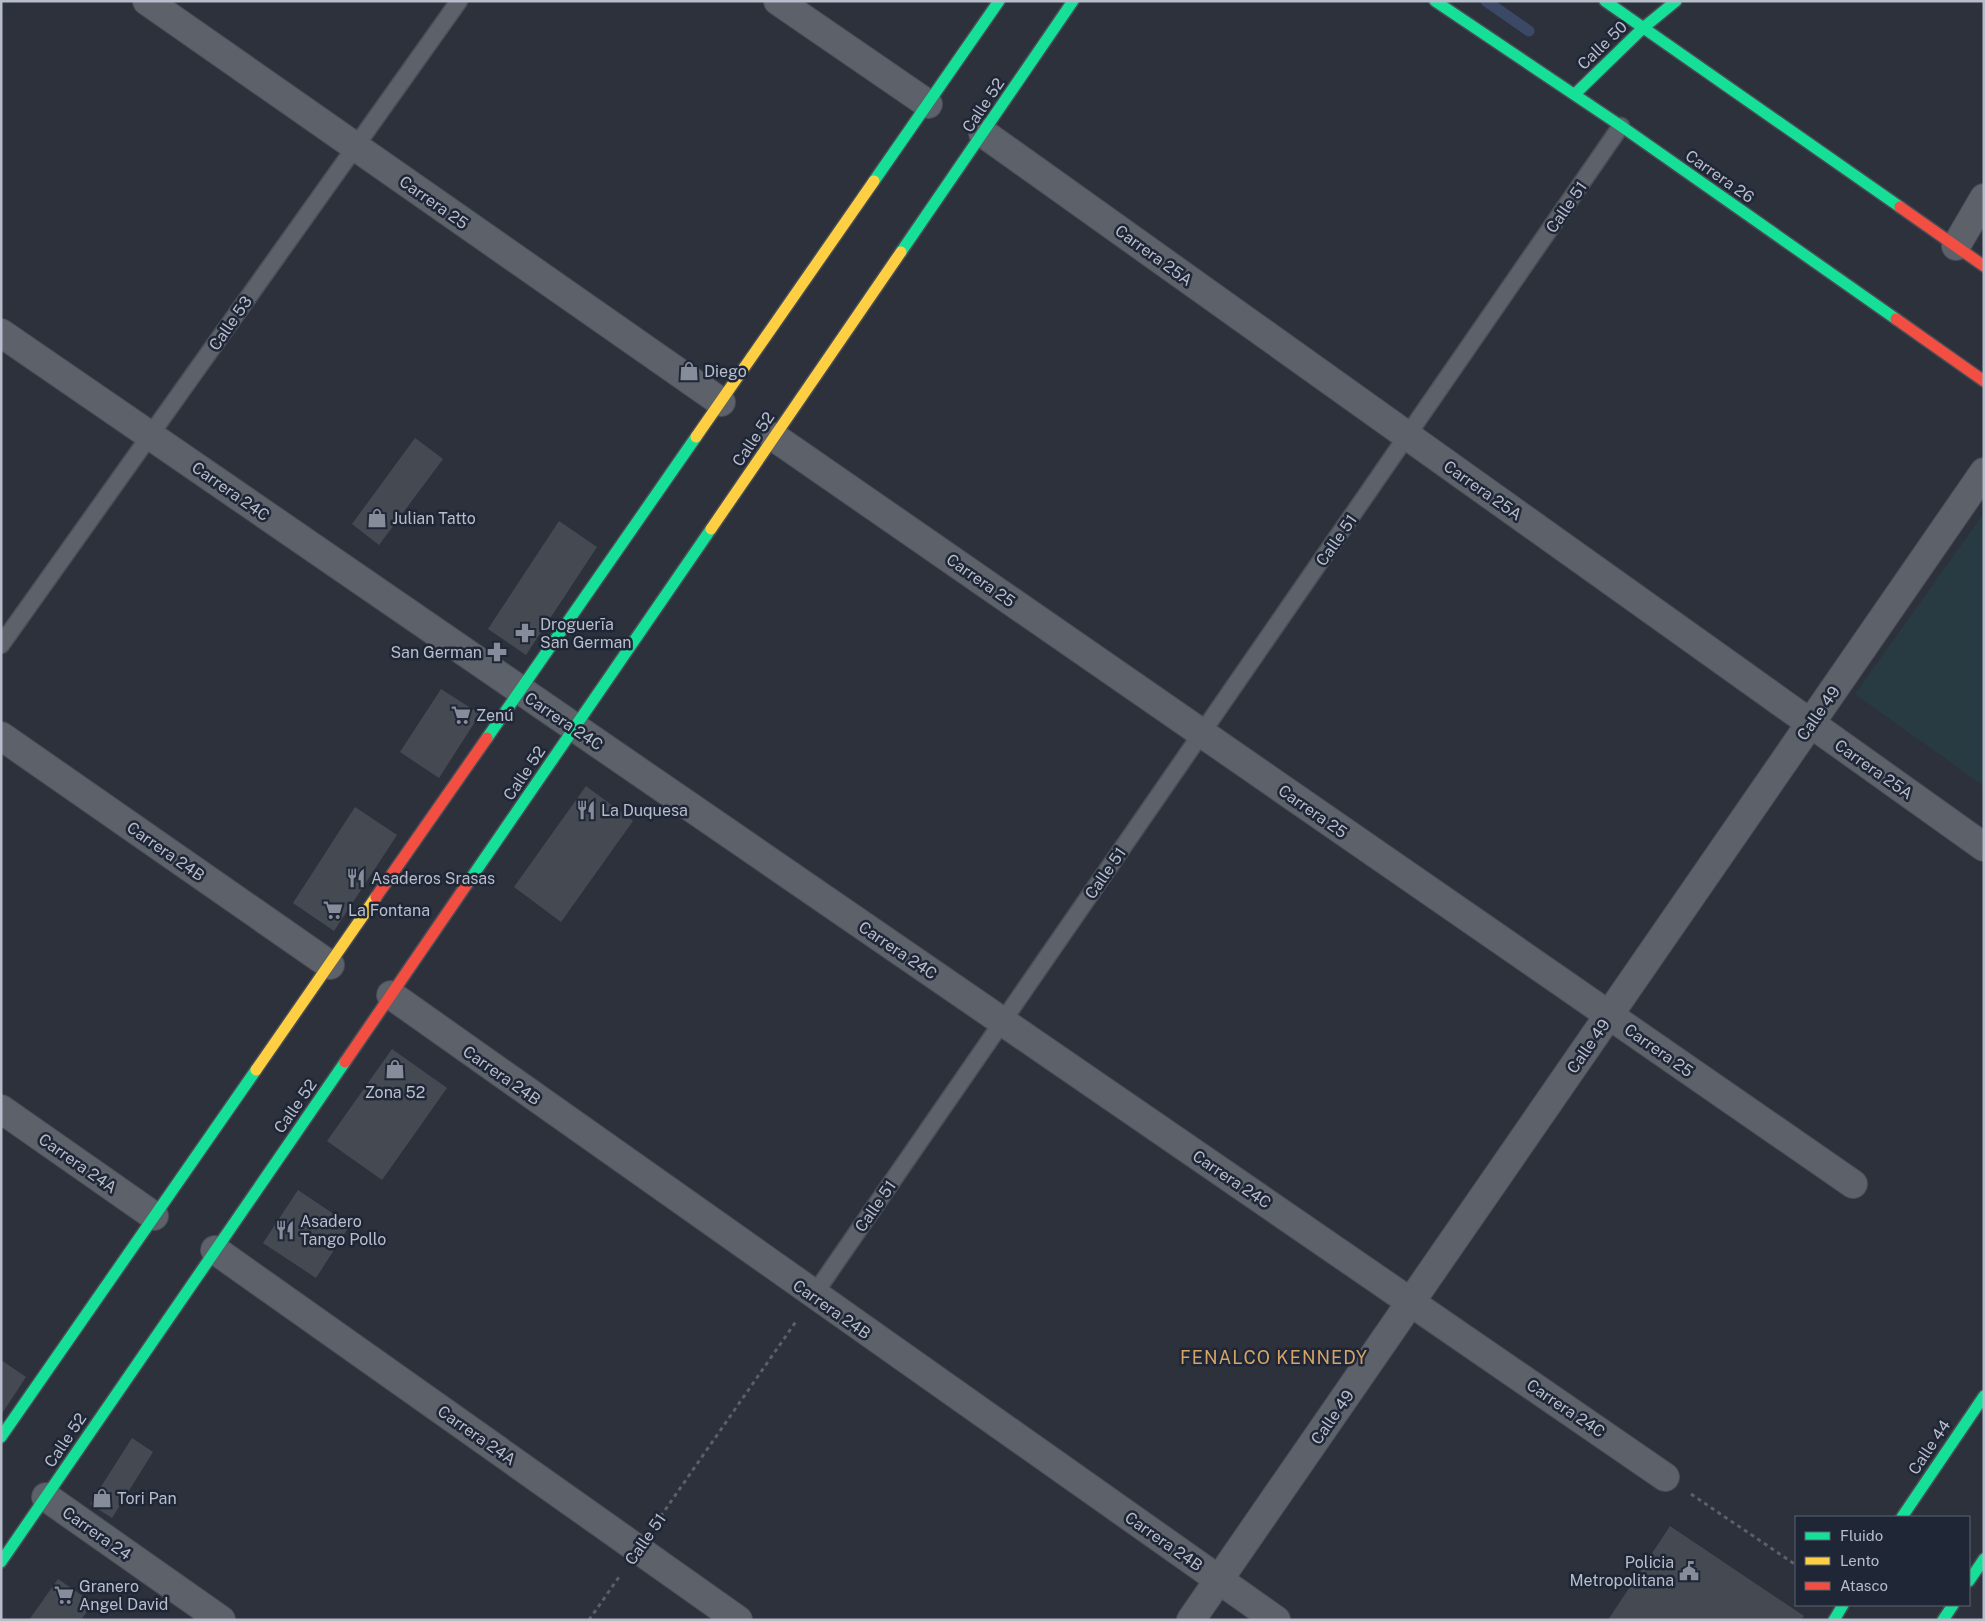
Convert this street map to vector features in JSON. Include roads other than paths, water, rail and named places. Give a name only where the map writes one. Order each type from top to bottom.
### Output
[{"type":"street","name":"Carrera 25","points":[[147,1],[721,402]]},
{"type":"street","points":[[778,1],[928,104]]},
{"type":"street","points":[[1,1437],[999,1]]},
{"type":"street","name":"Calle 52","points":[[1,1562],[1073,1]]},
{"type":"street","name":"Carrera 26","points":[[1435,1],[1622,126],[1984,381]]},
{"type":"street","points":[[1605,1],[1984,266]]},
{"type":"street","name":"Calle 50","points":[[1575,94],[1643,28],[1676,1]]},
{"type":"street","name":"Carrera 25A","points":[[983,133],[1984,847]]},
{"type":"street","points":[[1956,246],[1984,198]]},
{"type":"street","name":"Carrera 24C","points":[[1,333],[1665,1477]]},
{"type":"street","name":"Carrera 25","points":[[774,437],[1853,1184]]},
{"type":"street","name":"Calle 49","points":[[1191,1620],[1984,472]]},
{"type":"street","name":"Carrera 24B","points":[[1,736],[330,965]]},
{"type":"street","name":"Carrera 24B","points":[[391,996],[813,1296],[1276,1620]]},
{"type":"street","name":"Carrera 24A","points":[[1,1109],[154,1216]]},
{"type":"street","name":"Carrera 24A","points":[[215,1250],[738,1620]]},
{"type":"street","name":"Calle 44","points":[[1903,1516],[1984,1396]]},
{"type":"street","name":"Carrera 24","points":[[46,1497],[221,1620]]},
{"type":"street","points":[[1970,1580],[1984,1559]]},
{"type":"street","points":[[1834,1620],[1843,1606]]},
{"type":"lane","name":"Calle 53","points":[[1,645],[459,1]]},
{"type":"lane","name":"Calle 51","points":[[813,1296],[1622,126]]},
{"type":"waterway","points":[[1486,1],[1529,31]]},
{"type":"place","name":"Diego","points":[[689,371]]},
{"type":"place","name":"Julian Tatto","points":[[377,518]]},
{"type":"place","name":"Droguerīa San German","points":[[525,633]]},
{"type":"place","name":"San German","points":[[497,652]]},
{"type":"place","name":"Zenú","points":[[461,715]]},
{"type":"place","name":"La Duquesa","points":[[586,810]]},
{"type":"place","name":"Asaderos Srasas","points":[[356,878]]},
{"type":"place","name":"La Fontana","points":[[333,910]]},
{"type":"place","name":"Zona 52","points":[[395,1069]]},
{"type":"place","name":"Asadero Tango Pollo","points":[[285,1230]]},
{"type":"place","name":"Tori Pan","points":[[102,1498]]},
{"type":"place","name":"Policia Metropolitana","points":[[1689,1571]]},
{"type":"place","name":"Granero Angel David","points":[[64,1595]]},
{"type":"district","name":"FENALCO KENNEDY","points":[[1274,1358]]}]
